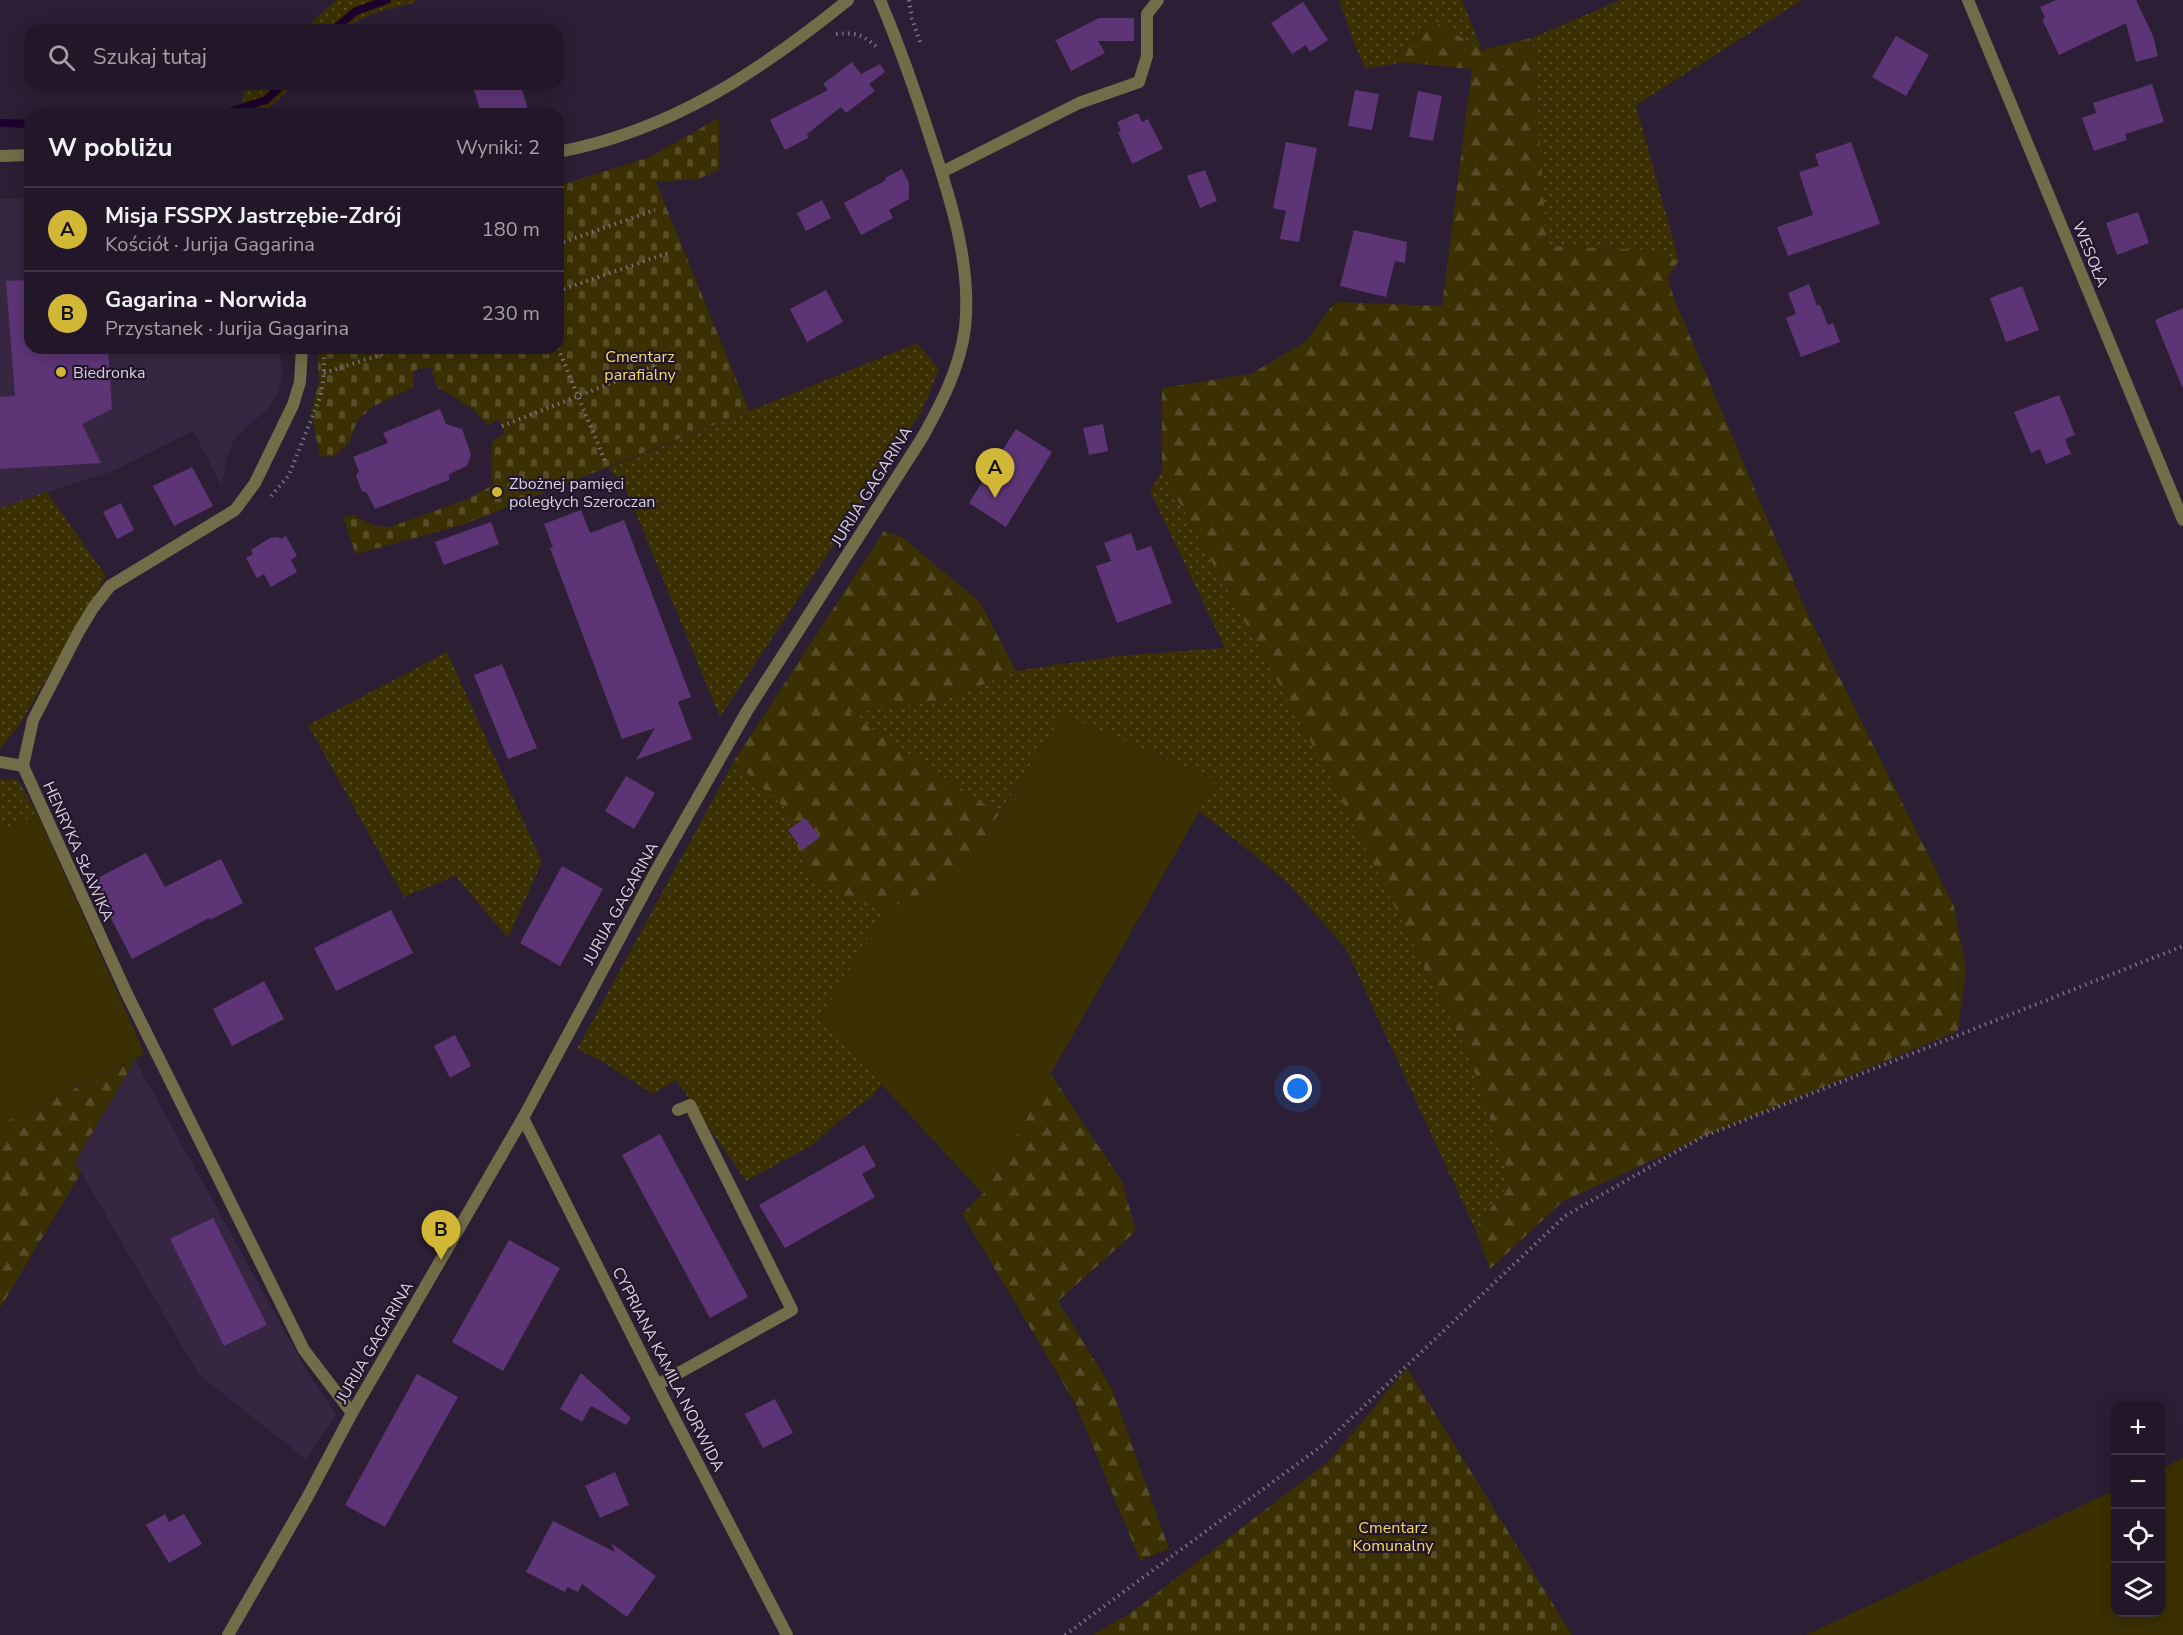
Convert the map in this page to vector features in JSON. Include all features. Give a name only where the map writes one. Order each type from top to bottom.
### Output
[{"type":"street","points":[[564,150],[631,133],[684,111],[752,73],[848,0]]},
{"type":"street","name":"JURIJA GAGARINA","points":[[228,1635],[307,1498],[352,1413],[523,1118],[657,869],[747,711],[922,438],[941,404],[959,354],[965,329],[965,274],[942,172],[903,53],[880,0]]},
{"type":"street","points":[[942,172],[1079,103],[1140,82],[1147,56],[1147,14],[1158,0]]},
{"type":"street","name":"WESOŁA","points":[[1968,0],[2183,520]]},
{"type":"street","points":[[0,156],[24,155]]},
{"type":"street","points":[[0,762],[23,766],[33,720],[78,633],[110,586],[235,510],[255,483],[293,405],[300,382],[302,354]]},
{"type":"street","name":"HENRYKA SŁAWIKA","points":[[23,766],[126,992],[304,1350],[352,1413]]},
{"type":"street","points":[[657,1385],[792,1310],[690,1105],[678,1110]]},
{"type":"street","name":"CYPRIANA KAMILA NORWIDA","points":[[523,1118],[657,1385],[787,1635]]},
{"type":"path","points":[[828,38],[836,34],[853,32],[881,49],[885,62],[903,53],[921,48],[909,0]]},
{"type":"path","points":[[564,242],[655,210]]},
{"type":"path","points":[[564,289],[671,252]]},
{"type":"path","points":[[324,373],[383,354]]},
{"type":"path","points":[[560,354],[605,461]]},
{"type":"path","points":[[502,426],[657,365]]},
{"type":"path","points":[[1065,1635],[1323,1445],[1565,1216],[1702,1137],[2183,946]]},
{"type":"shaded area","points":[[24,198],[24,354],[280,354],[282,375],[277,394],[267,410],[234,440],[226,459],[222,486],[193,431],[113,471],[0,508],[0,199]]},
{"type":"shaded area","points":[[135,1060],[305,1368],[336,1415],[306,1459],[199,1375],[75,1162]]},
{"type":"green space","points":[[337,0],[415,0],[416,2],[388,9],[352,24],[310,24]]},
{"type":"green space","points":[[1339,0],[1462,0],[1482,50],[1434,21],[1392,60],[1403,62],[1366,69]]},
{"type":"green space","points":[[1620,0],[1802,0],[1636,105],[1679,261],[1646,250],[1547,246],[1532,38]]},
{"type":"green space","points":[[1434,21],[1482,50],[1532,38],[1547,246],[1646,250],[1679,261],[1667,277],[1675,301],[1808,615],[1954,906],[1966,969],[1958,1031],[1702,1137],[1562,1202],[1490,1269],[1475,1229],[1511,1181],[1470,1058],[1330,777],[1162,471],[1162,388],[1251,374],[1305,342],[1335,302],[1442,306],[1472,69],[1391,61]]},
{"type":"green space","points":[[244,90],[288,90],[269,108],[242,108]]},
{"type":"green space","name":"Cmentarz parafialny","points":[[719,118],[719,170],[698,179],[656,182],[749,411],[462,525],[356,554],[343,517],[353,515],[374,526],[390,527],[468,499],[493,485],[492,440],[505,434],[499,420],[487,425],[473,409],[437,387],[430,367],[413,371],[414,387],[372,407],[357,421],[349,443],[333,457],[320,456],[311,412],[319,383],[317,354],[564,354],[564,184],[650,157]]},
{"type":"green space","points":[[917,343],[939,369],[922,411],[720,717],[625,487],[609,468]]},
{"type":"green space","points":[[1162,471],[1330,777],[1470,1058],[1511,1181],[1475,1229],[1346,949],[1288,883],[1199,812],[1217,780],[1063,715],[999,814],[848,713],[945,700],[1016,671],[1118,656],[1225,648],[1150,491]]},
{"type":"green space","points":[[47,492],[106,576],[22,721],[0,749],[0,508]]},
{"type":"green space","points":[[884,531],[902,537],[980,602],[1016,671],[945,700],[849,713],[999,814],[959,877],[884,911],[857,902],[808,879],[784,807],[734,761]]},
{"type":"green space","points":[[447,652],[542,862],[508,938],[455,876],[404,897],[308,725]]},
{"type":"green space","points":[[1063,715],[1217,780],[983,1194],[820,1018],[884,911],[959,877]]},
{"type":"green space","points":[[734,761],[784,807],[808,879],[884,911],[821,1018],[882,1085],[870,1098],[839,1121],[814,1144],[746,1181],[676,1080],[653,1094],[603,1062],[577,1049]]},
{"type":"green space","points":[[0,780],[18,780],[38,815],[0,831]]},
{"type":"green space","points":[[38,815],[145,1054],[0,1124],[0,831]]},
{"type":"green space","points":[[135,1060],[75,1162],[81,1173],[0,1308],[0,1124]]},
{"type":"green space","points":[[1051,1074],[1122,1182],[1136,1231],[1058,1301],[1112,1389],[1169,1549],[1140,1560],[1075,1403],[962,1214],[983,1194]]},
{"type":"green space","name":"Cmentarz Komunalny","points":[[1407,1368],[1572,1635],[1093,1635],[1131,1613],[1330,1460]]},
{"type":"green space","points":[[2183,1458],[2183,1635],[1806,1635],[2111,1492],[2111,1617],[2165,1617],[2165,1467]]},
{"type":"building","points":[[2056,0],[2136,0],[2153,36],[2158,56],[2136,62],[2126,23],[2059,55],[2042,19],[2045,18],[2040,7]]},
{"type":"building","points":[[1303,2],[1328,40],[1310,52],[1306,45],[1292,54],[1271,23]]},
{"type":"building","points":[[1099,18],[1134,18],[1134,41],[1098,41],[1105,53],[1071,71],[1054,41]]},
{"type":"building","points":[[1896,36],[1929,55],[1906,96],[1872,77]]},
{"type":"building","points":[[852,62],[861,74],[880,64],[885,72],[869,84],[875,91],[846,113],[841,107],[807,134],[808,138],[785,150],[770,120],[828,90],[823,84]]},
{"type":"building","points":[[2152,84],[2164,122],[2125,134],[2127,140],[2094,151],[2082,118],[2096,113],[2093,103]]},
{"type":"building","points":[[474,90],[522,90],[528,108],[484,108],[480,108]]},
{"type":"building","points":[[1355,90],[1379,94],[1372,130],[1348,126]]},
{"type":"building","points":[[1418,91],[1442,96],[1433,141],[1409,137]]},
{"type":"building","points":[[1138,113],[1142,122],[1148,119],[1163,149],[1132,164],[1118,132],[1121,131],[1117,122]]},
{"type":"building","points":[[1286,142],[1317,148],[1299,242],[1280,239],[1286,211],[1273,208]]},
{"type":"building","points":[[1851,142],[1880,224],[1788,256],[1777,227],[1813,215],[1799,172],[1819,166],[1815,154]]},
{"type":"building","points":[[902,169],[909,183],[909,199],[889,210],[893,218],[861,235],[844,203]]},
{"type":"building","points":[[1205,170],[1217,201],[1200,208],[1187,176]]},
{"type":"building","points":[[822,200],[831,218],[806,231],[797,213]]},
{"type":"building","points":[[2138,212],[2149,243],[2117,255],[2106,223]]},
{"type":"building","points":[[1354,230],[1407,242],[1405,263],[1395,261],[1386,297],[1340,286]]},
{"type":"building","name":"Biedronka","points":[[24,280],[24,354],[108,354],[112,409],[82,424],[101,463],[0,469],[0,397],[15,396],[6,281]]},
{"type":"building","points":[[1809,284],[1817,306],[1820,305],[1828,325],[1833,323],[1840,342],[1801,357],[1786,318],[1796,314],[1788,293]]},
{"type":"building","points":[[2022,286],[2039,330],[2006,342],[1990,298]]},
{"type":"building","points":[[826,290],[843,322],[807,342],[790,309]]},
{"type":"building","points":[[2183,308],[2183,387],[2182,387],[2155,320]]},
{"type":"building","points":[[2059,395],[2075,435],[2065,439],[2071,454],[2046,464],[2040,449],[2031,453],[2014,412]]},
{"type":"building","points":[[440,409],[446,424],[462,429],[471,454],[467,466],[449,474],[449,480],[375,509],[367,493],[362,491],[356,476],[359,471],[353,457],[388,443],[383,433]]},
{"type":"building","points":[[1103,424],[1108,451],[1089,455],[1083,428]]},
{"type":"building","points":[[1016,429],[1052,452],[1006,527],[969,503]]},
{"type":"building","points":[[192,467],[213,506],[174,526],[153,486]]},
{"type":"building","points":[[121,503],[134,530],[117,539],[103,512]]},
{"type":"building","points":[[581,510],[590,533],[624,520],[691,697],[678,702],[692,739],[636,760],[655,728],[622,739],[550,548],[553,547],[544,524]]},
{"type":"building","points":[[491,522],[499,544],[444,565],[435,542]]},
{"type":"building","points":[[1131,533],[1137,551],[1151,546],[1172,603],[1117,623],[1096,566],[1111,561],[1104,543]]},
{"type":"building","points":[[286,536],[297,556],[291,560],[297,572],[271,587],[264,574],[257,578],[246,558],[253,554],[251,550],[270,538],[279,537],[280,539]]},
{"type":"building","points":[[502,664],[537,748],[508,759],[474,675]]},
{"type":"building","points":[[626,776],[655,793],[634,829],[605,811]]},
{"type":"building","points":[[805,818],[820,837],[803,850],[788,830]]},
{"type":"building","points":[[146,853],[165,887],[221,859],[243,903],[210,920],[209,918],[132,959],[92,881]]},
{"type":"building","points":[[562,866],[603,889],[560,966],[520,943]]},
{"type":"building","points":[[391,910],[413,953],[336,991],[314,948]]},
{"type":"building","points":[[264,981],[284,1019],[232,1046],[213,1009]]},
{"type":"building","points":[[455,1035],[471,1066],[450,1078],[434,1046]]},
{"type":"building","points":[[660,1134],[748,1297],[710,1318],[622,1155]]},
{"type":"building","points":[[864,1145],[876,1166],[862,1174],[875,1197],[785,1248],[759,1205]]},
{"type":"building","points":[[213,1218],[267,1325],[224,1346],[170,1239]]},
{"type":"building","points":[[509,1240],[560,1268],[503,1371],[452,1342]]},
{"type":"building","points":[[581,1373],[631,1418],[626,1425],[591,1406],[582,1422],[560,1409]]},
{"type":"building","points":[[417,1374],[458,1397],[385,1527],[345,1505]]},
{"type":"building","points":[[775,1399],[793,1433],[763,1448],[745,1414]]},
{"type":"building","points":[[615,1472],[629,1505],[600,1518],[585,1486]]},
{"type":"building","points":[[165,1514],[169,1522],[184,1514],[202,1544],[169,1563],[146,1525]]},
{"type":"building","points":[[553,1521],[615,1552],[611,1543],[656,1576],[627,1617],[582,1584],[578,1592],[567,1587],[565,1592],[526,1572]]},
{"type":"waterway","points":[[340,24],[356,11],[387,0]]},
{"type":"waterway","points":[[241,108],[266,100],[277,90]]},
{"type":"waterway","points":[[0,123],[24,124]]},
{"type":"place","name":"Biedronka","points":[[61,372]]},
{"type":"place","name":"Zbożnej pamięci poległych Szeroczan","points":[[497,492]]},
{"type":"place","name":"Misja FSSPX Jastrzębie-Zdrój","points":[[995,498]]},
{"type":"place","name":"Gagarina - Norwida","points":[[441,1260]]}]
